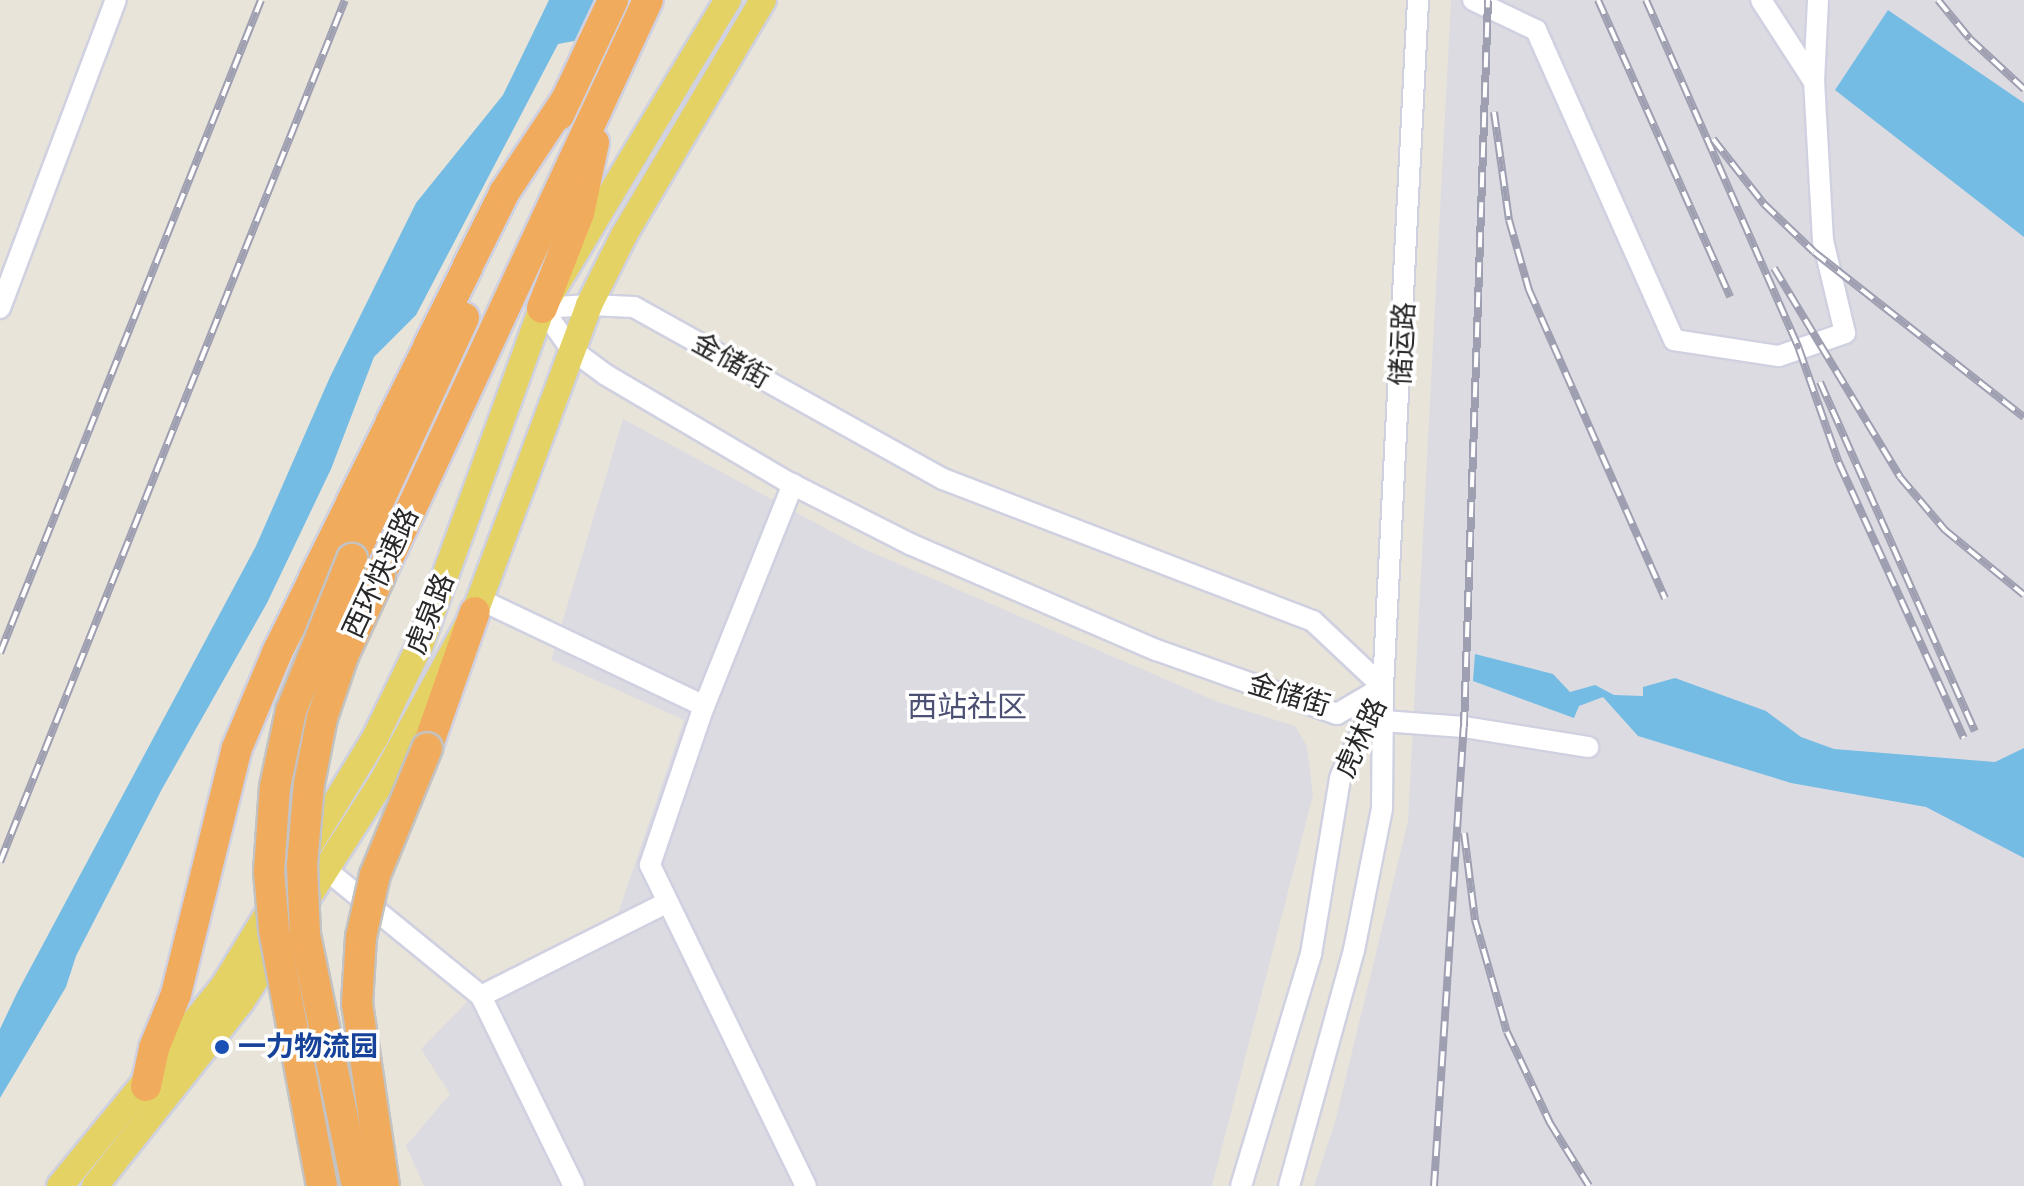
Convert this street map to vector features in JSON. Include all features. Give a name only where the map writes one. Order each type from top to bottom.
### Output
[{"type":"highway","name":"西环快速路","points":[[322,1186],[274,929],[269,872],[275,787],[291,711],[352,559],[613,0]]},
{"type":"highway","name":"西环快速路","points":[[357,1186],[305,934],[302,865],[309,784],[322,718],[343,656],[648,0]]},
{"type":"highway","points":[[542,308],[579,213],[605,91]]},
{"type":"highway","points":[[146,1086],[154,1048],[176,994],[220,804],[265,680],[504,193],[567,98]]},
{"type":"highway","points":[[384,1186],[357,1004],[361,937],[375,875],[427,748],[477,605]]},
{"type":"main road","name":"虎泉路","points":[[60,1186],[146,1086],[223,987],[375,738],[420,645],[542,308],[728,0]]},
{"type":"main road","name":"虎泉路","points":[[95,1186],[241,1002],[384,778],[477,605],[589,305],[624,235],[763,0]]},
{"type":"street","points":[[0,308],[116,0]]},
{"type":"street","name":"储运路","points":[[1383,687],[1418,0]]},
{"type":"street","points":[[1473,0],[1536,30],[1674,340],[1779,356],[1845,333],[1823,241],[1814,82],[1818,0]]},
{"type":"street","points":[[1761,0],[1814,82]]},
{"type":"street","name":"金储街","points":[[589,305],[634,307],[943,479],[1313,621],[1383,687],[1337,714],[1156,650],[910,544],[793,484],[606,375],[571,349],[542,308],[589,305]]},
{"type":"street","points":[[793,484],[704,706],[650,865],[806,1186]]},
{"type":"street","points":[[477,605],[704,706]]},
{"type":"street","name":"虎林路","points":[[1289,1186],[1354,950],[1382,808],[1383,687]]},
{"type":"street","name":"虎林路","points":[[1241,1186],[1311,954],[1340,778],[1383,687]]},
{"type":"street","points":[[1383,721],[1464,727],[1588,747]]},
{"type":"street","points":[[324,868],[481,996],[574,1186]]},
{"type":"street","points":[[481,996],[668,902]]},
{"type":"shaded area","points":[[1451,0],[2024,0],[2024,1186],[1314,1186],[1335,1122],[1408,821]]},
{"type":"shaded area","points":[[623,419],[864,549],[1218,702],[1295,726],[1307,746],[1313,795],[1212,1186],[424,1186],[406,1146],[450,1094],[421,1049],[470,999],[614,925],[684,720],[551,660]]},
{"type":"water","points":[[549,0],[663,0],[649,27],[558,44],[416,315],[374,357],[331,469],[267,603],[162,789],[76,956],[66,987],[0,1098],[0,1029],[17,993],[256,546],[330,377],[416,203],[503,95]]},
{"type":"water","points":[[1888,10],[2024,103],[2024,237],[1835,90]]},
{"type":"water","points":[[1475,654],[1553,674],[1570,692],[1595,685],[1614,695],[1643,696],[1643,687],[1675,678],[1766,711],[1801,737],[1834,749],[1995,762],[2024,748],[2024,858],[1926,807],[1791,783],[1638,736],[1603,697],[1579,706],[1574,718],[1473,681]]},
{"type":"railway","points":[[0,653],[261,0]]},
{"type":"railway","points":[[0,862],[345,0]]},
{"type":"railway","points":[[1434,1186],[1464,727],[1488,0]]},
{"type":"railway","points":[[1598,0],[1730,297]]},
{"type":"railway","points":[[1646,0],[1799,349],[1839,463],[1964,738]]},
{"type":"railway","points":[[1938,0],[1970,39],[2024,89]]},
{"type":"railway","points":[[1494,112],[1509,220],[1529,290],[1665,598]]},
{"type":"railway","points":[[1713,139],[1764,204],[1814,252],[2024,417]]},
{"type":"railway","points":[[1774,268],[1900,477],[1945,530],[2024,595]]},
{"type":"railway","points":[[1820,382],[1975,731]]},
{"type":"railway","points":[[1464,833],[1475,920],[1507,1032],[1550,1123],[1589,1186]]},
{"type":"place","name":"一力物流园","points":[[222,1047]]},
{"type":"district","name":"西站社区","points":[[967,707]]}]
